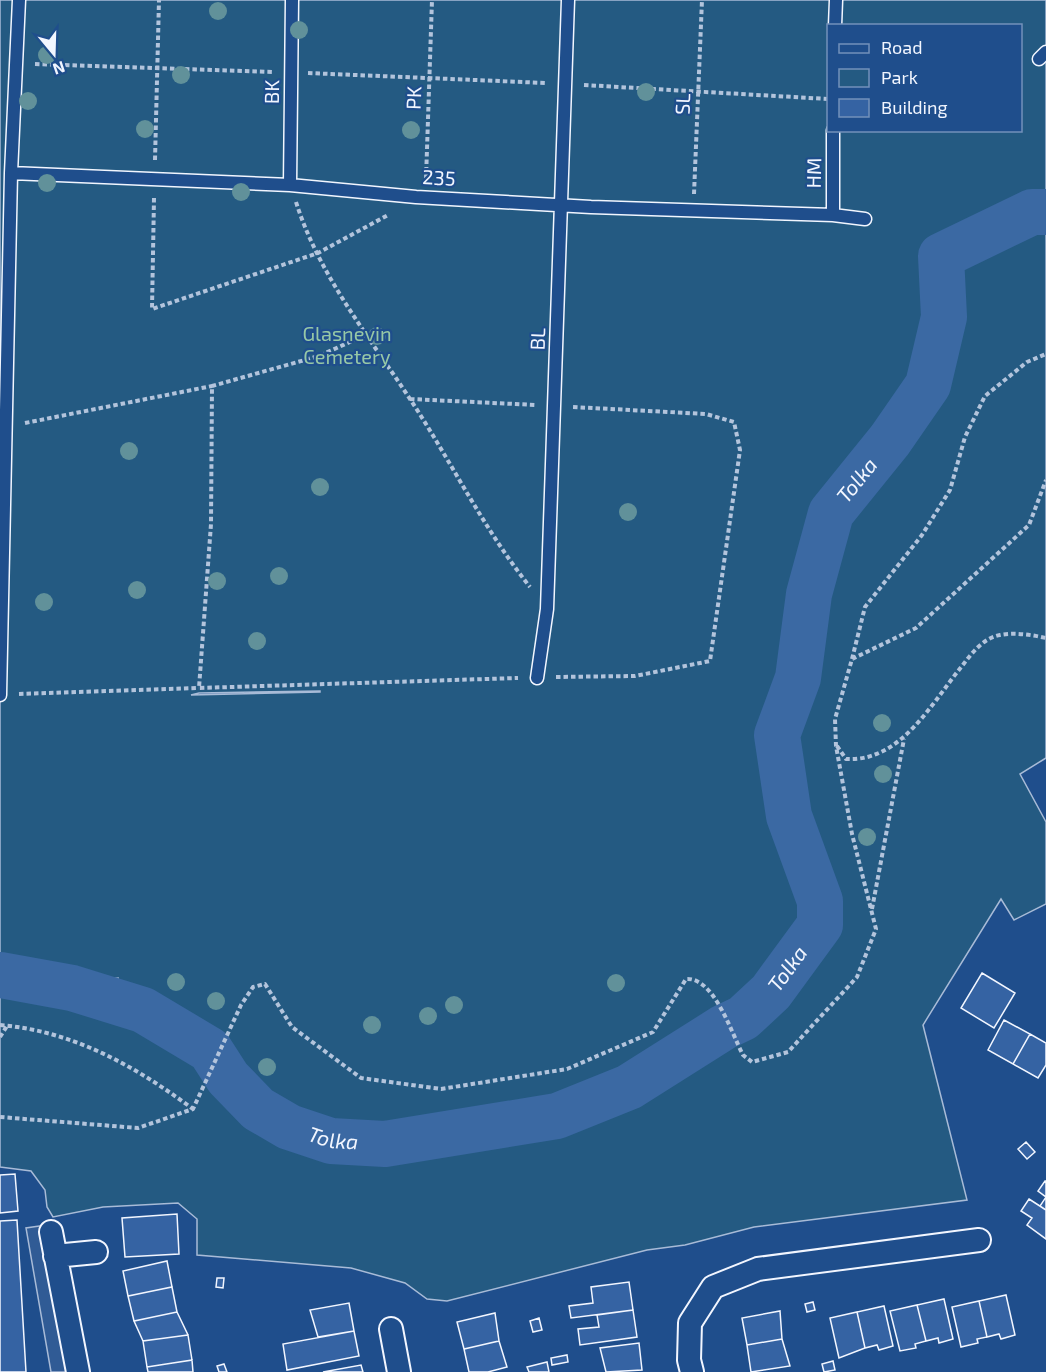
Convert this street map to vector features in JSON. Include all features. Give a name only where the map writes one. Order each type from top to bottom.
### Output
[{"type":"street","points":[[51,1232],[78,1372]]},
{"type":"street","points":[[692,1372],[689,1360],[690,1323],[713,1287],[758,1269],[979,1240]]},
{"type":"street","points":[[55,1256],[96,1252]]},
{"type":"street","points":[[391,1329],[399,1372]]},
{"type":"lane","points":[[0,695],[8,426],[11,173],[19,0]]},
{"type":"lane","name":"BK","points":[[290,185],[292,0]]},
{"type":"lane","name":"BL","points":[[537,678],[547,609],[568,0]]},
{"type":"lane","points":[[835,24],[836,0]]},
{"type":"lane","name":"HM","points":[[833,132],[833,215]]},
{"type":"lane","name":"235","points":[[11,173],[290,185],[421,197],[833,215],[865,219]]},
{"type":"path","name":"PK","points":[[421,197],[430,77],[432,0]]},
{"type":"path","name":"SL","points":[[694,209],[702,0]]},
{"type":"path","points":[[17,63],[430,77],[827,99]]},
{"type":"path","points":[[290,185],[304,227],[365,335],[410,399],[468,497],[517,571],[547,609]]},
{"type":"path","points":[[276,266],[318,253],[421,197]]},
{"type":"path","points":[[8,426],[212,386],[319,356],[365,335]]},
{"type":"path","points":[[0,1117],[138,1128],[193,1109],[241,1005],[253,987],[266,984],[292,1027],[361,1078],[441,1089],[567,1069],[653,1032],[686,979],[694,978],[709,988],[742,1055],[752,1062],[788,1052],[857,976],[876,929],[852,834],[836,746],[835,719],[865,607],[921,535],[950,490],[965,437],[985,396],[1027,362],[1046,354]]},
{"type":"path","points":[[200,688],[211,524],[212,386]]},
{"type":"path","points":[[0,695],[635,676],[710,661],[740,450],[734,422],[706,414],[410,399]]},
{"type":"path","points":[[852,659],[916,628],[1029,525],[1046,480]]},
{"type":"path","points":[[836,746],[846,759],[863,760],[904,738],[977,647],[999,635],[1030,634],[1046,638]]},
{"type":"path","points":[[872,910],[904,738]]},
{"type":"path","points":[[0,1025],[33,1027],[100,1049],[164,1087],[193,1109]]},
{"type":"path","points":[[0,1037],[8,1025]]},
{"type":"green space","name":"Glasnevin Cemetery","points":[[0,0],[1046,0],[1046,758],[1020,774],[1046,822],[1046,904],[1014,920],[1001,899],[923,1025],[967,1200],[754,1227],[685,1245],[647,1250],[447,1301],[427,1299],[405,1283],[351,1268],[197,1255],[197,1219],[178,1203],[103,1207],[53,1217],[47,1207],[45,1190],[31,1171],[0,1167],[0,978],[112,1002],[118,978],[109,979],[0,962]],"holes":[[[320,692],[191,695],[199,693]]]},
{"type":"shaded area","points":[[46,1225],[71,1372],[51,1372],[26,1228]]},
{"type":"building","points":[[982,973],[1015,993],[994,1028],[961,1008]]},
{"type":"building","points":[[1004,1020],[1030,1034],[1013,1064],[988,1050]]},
{"type":"building","points":[[1030,1034],[1046,1043],[1046,1065],[1038,1078],[1013,1064]]},
{"type":"building","points":[[1026,1142],[1035,1152],[1027,1159],[1018,1149]]},
{"type":"building","points":[[15,1174],[18,1211],[0,1213],[0,1175]]},
{"type":"building","points":[[1046,1181],[1046,1197],[1038,1191]]},
{"type":"building","points":[[1046,1197],[1046,1210],[1040,1206]]},
{"type":"building","points":[[1029,1199],[1046,1210],[1046,1239],[1027,1225],[1032,1218],[1021,1211]]},
{"type":"building","points":[[177,1214],[179,1254],[125,1257],[122,1218]]},
{"type":"building","points":[[17,1220],[26,1372],[0,1372],[0,1221]]},
{"type":"building","points":[[167,1261],[172,1287],[128,1296],[123,1271]]},
{"type":"building","points":[[217,1278],[224,1278],[223,1288],[216,1287]]},
{"type":"building","points":[[629,1282],[633,1310],[571,1318],[569,1306],[593,1303],[591,1287]]},
{"type":"building","points":[[172,1287],[177,1312],[134,1321],[128,1296]]},
{"type":"building","points":[[1006,1295],[1015,1335],[1001,1339],[999,1334],[987,1337],[979,1301]]},
{"type":"building","points":[[944,1299],[953,1339],[939,1343],[938,1338],[926,1341],[917,1305]]},
{"type":"building","points":[[979,1301],[987,1337],[977,1339],[978,1343],[961,1347],[952,1307]]},
{"type":"building","points":[[813,1302],[815,1310],[807,1312],[805,1304]]},
{"type":"building","points":[[349,1303],[354,1331],[318,1337],[310,1310]]},
{"type":"building","points":[[917,1305],[926,1341],[915,1344],[916,1348],[900,1351],[890,1311]]},
{"type":"building","points":[[884,1306],[893,1346],[879,1350],[877,1345],[865,1348],[857,1312]]},
{"type":"building","points":[[633,1310],[637,1337],[580,1345],[578,1329],[599,1327],[597,1315]]},
{"type":"building","points":[[780,1311],[782,1339],[747,1345],[742,1318]]},
{"type":"building","points":[[177,1312],[188,1335],[143,1341],[134,1321]]},
{"type":"building","points":[[857,1312],[865,1348],[839,1358],[830,1318]]},
{"type":"building","points":[[495,1313],[499,1341],[464,1349],[457,1322]]},
{"type":"building","points":[[539,1318],[542,1330],[533,1332],[530,1321]]},
{"type":"building","points":[[354,1331],[359,1356],[287,1370],[283,1344]]},
{"type":"building","points":[[188,1335],[192,1360],[147,1367],[143,1341]]},
{"type":"building","points":[[782,1339],[790,1366],[751,1372],[747,1345]]},
{"type":"building","points":[[499,1341],[507,1367],[488,1372],[469,1372],[464,1349]]},
{"type":"building","points":[[639,1343],[642,1370],[606,1372],[600,1348]]},
{"type":"building","points":[[567,1355],[568,1362],[552,1365],[551,1358]]},
{"type":"building","points":[[192,1360],[193,1372],[148,1372],[147,1367]]},
{"type":"building","points":[[833,1361],[835,1370],[824,1372],[822,1364]]},
{"type":"building","points":[[547,1362],[549,1372],[529,1372],[527,1367]]},
{"type":"building","points":[[224,1364],[227,1372],[219,1372],[217,1366]]},
{"type":"building","points":[[361,1365],[363,1372],[323,1372]]},
{"type":"waterway","name":"Tolka","points":[[0,975],[72,988],[143,1010],[210,1050],[228,1078],[258,1109],[289,1127],[331,1141],[385,1144],[557,1116],[629,1087],[724,1027],[743,1018],[771,992],[820,925],[820,901],[789,816],[777,735],[798,678],[809,594],[831,513],[890,440],[928,385],[944,317],[941,256],[1032,212],[1046,212]]}]
